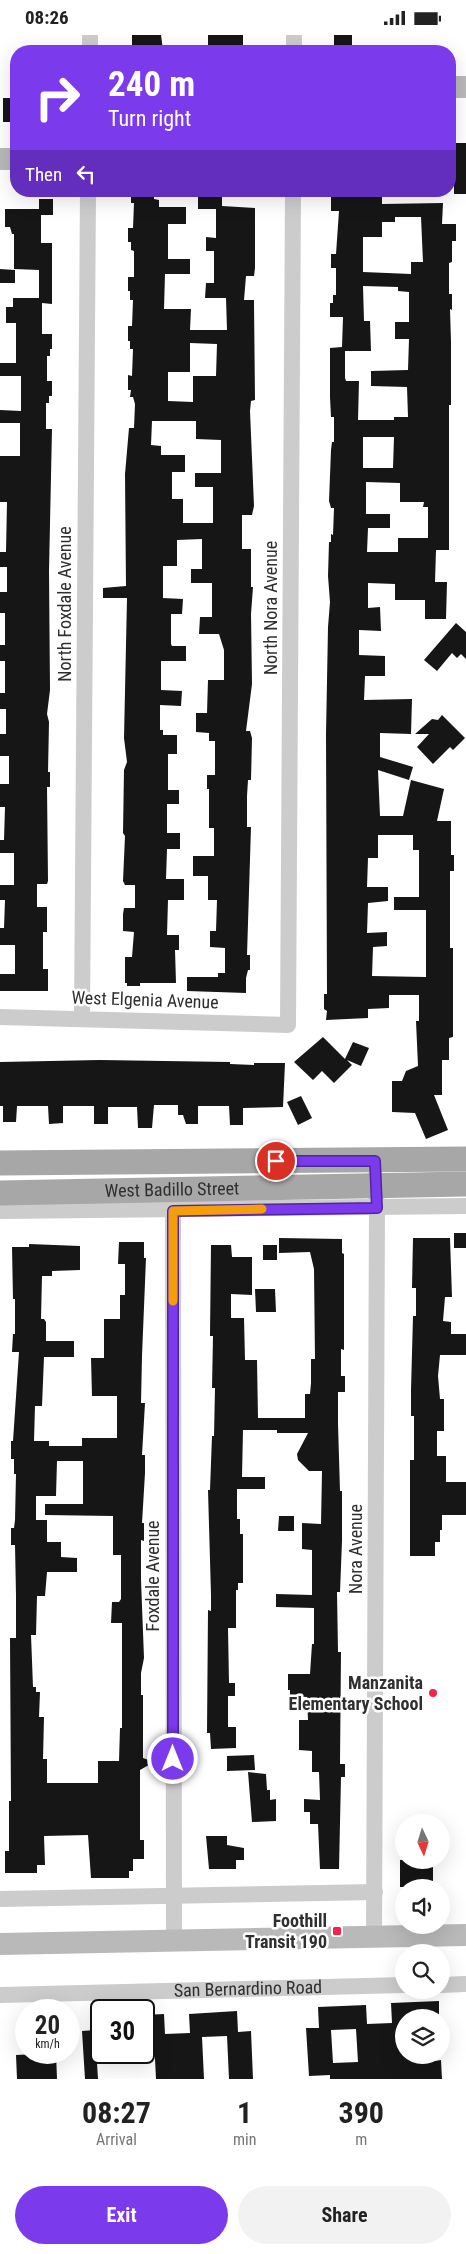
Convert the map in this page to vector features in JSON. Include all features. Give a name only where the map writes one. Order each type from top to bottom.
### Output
[{"type":"main road","name":"West Badillo Street","points":[[0,1163],[466,1159]]},
{"type":"main road","name":"West Badillo Street","points":[[0,1193],[376,1197],[466,1184]]},
{"type":"main road","points":[[0,1944],[466,1935]]},
{"type":"street","name":"North Foxdale Avenue","points":[[82,1017],[88,197]]},
{"type":"street","name":"North Nora Avenue","points":[[288,1025],[294,197]]},
{"type":"street","name":"West Elgenia Avenue","points":[[0,1017],[82,1017],[288,1025]]},
{"type":"street","name":"Nora Avenue","points":[[374,1937],[375,1161]]},
{"type":"street","points":[[0,1211],[173,1211],[376,1197],[466,1206]]},
{"type":"street","name":"Foxdale Avenue","points":[[173,1211],[174,1941]]},
{"type":"street","points":[[0,1899],[375,1892]]},
{"type":"street","points":[[450,1985],[465,1984]]},
{"type":"street","name":"San Bernardino Road","points":[[0,1995],[395,1985]]},
{"type":"building","points":[[132,35],[161,35],[162,45],[132,45]]},
{"type":"building","points":[[208,35],[243,35],[243,45],[208,45]]},
{"type":"building","points":[[334,35],[352,35],[352,45],[334,45]]},
{"type":"building","points":[[3,98],[10,98],[10,122],[3,122]]},
{"type":"building","points":[[456,143],[466,143],[466,194],[456,194]]},
{"type":"building","points":[[131,197],[154,197],[154,199],[159,200],[159,207],[186,207],[186,224],[168,224],[168,259],[190,259],[190,274],[165,274],[164,309],[191,309],[190,330],[227,330],[226,298],[205,298],[206,283],[214,283],[214,251],[206,251],[206,237],[216,238],[216,209],[198,209],[198,197],[222,197],[222,206],[255,208],[255,268],[254,276],[246,276],[244,300],[254,300],[255,400],[251,401],[250,411],[254,506],[252,515],[242,515],[242,549],[251,549],[251,587],[253,587],[251,614],[252,684],[246,731],[250,731],[252,738],[251,780],[248,780],[247,796],[247,827],[251,827],[247,955],[250,955],[250,970],[248,970],[246,978],[246,993],[187,991],[187,977],[218,977],[218,973],[225,973],[225,948],[210,947],[210,931],[216,931],[217,900],[208,900],[208,876],[193,876],[193,856],[214,856],[214,828],[209,828],[207,775],[215,775],[215,741],[209,741],[209,733],[196,732],[196,713],[207,713],[208,680],[224,680],[224,650],[219,634],[199,634],[200,617],[212,617],[212,583],[191,583],[191,569],[202,569],[202,539],[177,540],[177,566],[163,566],[163,598],[183,599],[182,614],[171,614],[171,644],[172,646],[186,646],[186,661],[161,661],[161,690],[182,691],[181,706],[160,705],[160,730],[163,730],[163,735],[177,735],[177,754],[168,754],[168,790],[179,790],[179,804],[167,804],[167,833],[180,833],[180,849],[167,849],[166,879],[184,879],[184,900],[168,900],[167,935],[179,935],[179,950],[175,950],[176,983],[140,983],[140,986],[127,986],[127,983],[125,983],[125,957],[132,957],[134,932],[123,931],[123,914],[124,908],[135,908],[135,885],[125,885],[123,881],[125,836],[123,833],[124,770],[127,762],[124,738],[127,598],[103,598],[103,588],[126,586],[125,474],[129,428],[134,428],[135,404],[133,397],[130,397],[131,390],[128,390],[128,375],[132,376],[133,349],[130,349],[130,341],[128,341],[128,326],[132,326],[133,300],[130,300],[130,291],[128,291],[128,277],[134,277],[134,251],[131,250],[131,242],[128,242],[128,228],[133,228],[134,203],[131,203]],"holes":[[[190,343],[217,344],[216,376],[193,376],[193,402],[168,401],[168,372],[190,372]],[[152,421],[196,421],[196,439],[221,440],[221,473],[195,473],[195,487],[213,487],[213,523],[183,523],[183,499],[172,499],[172,472],[185,472],[185,455],[161,455],[161,446],[151,445]]]},
{"type":"building","points":[[331,197],[382,197],[382,204],[443,203],[442,224],[456,224],[456,241],[452,241],[452,262],[449,263],[449,294],[452,294],[452,310],[450,309],[449,550],[436,550],[435,582],[447,582],[446,619],[425,619],[425,600],[395,600],[395,584],[368,583],[368,608],[380,607],[381,631],[359,630],[359,655],[385,656],[385,676],[365,676],[364,700],[412,699],[411,734],[380,733],[380,757],[413,767],[409,780],[378,770],[380,816],[403,816],[411,780],[444,789],[437,821],[451,821],[451,855],[454,855],[454,871],[450,871],[450,948],[453,948],[453,1037],[449,1038],[449,1060],[442,1060],[442,1095],[434,1095],[448,1130],[426,1139],[415,1113],[392,1112],[392,1081],[402,1081],[406,1071],[418,1066],[416,1021],[419,1021],[419,995],[389,995],[389,1008],[368,1009],[368,1018],[326,1020],[327,1011],[324,1009],[324,994],[327,994],[326,734],[330,602],[328,576],[329,542],[331,542],[331,534],[333,535],[334,508],[331,508],[329,501],[331,450],[332,442],[334,442],[334,417],[331,417],[330,397],[330,348],[342,347],[343,317],[330,317],[330,303],[333,303],[333,295],[336,295],[336,268],[331,268],[331,254],[336,254],[339,211],[331,211]],"holes":[[[395,217],[421,217],[423,262],[411,262],[411,274],[363,272],[363,237],[382,237],[382,222],[395,222]],[[363,286],[398,287],[398,291],[409,292],[409,322],[395,322],[395,339],[409,339],[408,370],[371,371],[371,386],[407,387],[408,417],[394,417],[394,420],[358,420],[359,381],[346,381],[345,351],[371,351],[370,321],[364,321]],[[363,437],[394,437],[393,468],[363,468]],[[366,482],[400,483],[400,502],[424,502],[423,507],[428,507],[428,538],[398,538],[398,552],[367,552],[368,528],[390,528],[390,514],[366,514]],[[378,835],[413,835],[413,850],[419,850],[419,897],[394,897],[394,910],[426,910],[426,977],[372,976],[373,947],[387,946],[387,932],[367,933],[368,903],[388,901],[388,887],[367,887],[368,858],[378,858]]]},
{"type":"building","points":[[39,199],[53,199],[53,215],[41,215],[41,243],[52,243],[52,304],[42,303],[42,334],[52,334],[52,349],[50,349],[50,356],[47,356],[47,381],[52,381],[52,396],[49,396],[49,403],[46,403],[46,429],[52,429],[49,571],[50,690],[47,714],[49,722],[48,772],[50,772],[50,787],[47,787],[48,881],[47,884],[37,884],[37,907],[47,907],[47,932],[43,932],[43,969],[48,969],[48,991],[0,991],[0,974],[15,974],[15,945],[0,945],[0,928],[4,928],[5,900],[0,900],[0,885],[14,885],[14,853],[0,853],[0,840],[4,840],[5,807],[0,807],[0,784],[9,784],[9,756],[0,756],[0,734],[6,734],[6,709],[0,709],[0,693],[5,693],[5,661],[0,661],[0,645],[5,645],[5,613],[0,613],[0,592],[7,592],[7,567],[0,567],[0,552],[6,552],[7,502],[0,502],[0,456],[20,456],[20,423],[0,423],[0,410],[21,411],[21,376],[0,376],[0,363],[16,363],[16,323],[6,323],[6,307],[13,307],[13,298],[39,298],[39,270],[14,269],[14,234],[12,234],[10,227],[5,227],[5,209],[39,209]]},
{"type":"building","points":[[0,269],[15,270],[15,283],[0,283]]},
{"type":"building","points":[[456,623],[466,632],[466,659],[461,654],[457,658],[452,653],[437,671],[424,660]]},
{"type":"building","points":[[442,715],[465,738],[453,750],[450,747],[433,764],[417,747],[429,734],[415,734],[432,719],[438,720]]},
{"type":"building","points":[[323,1037],[345,1059],[353,1042],[369,1048],[361,1066],[347,1060],[352,1065],[334,1083],[322,1071],[313,1080],[294,1062]]},
{"type":"building","points":[[100,1060],[230,1062],[230,1064],[254,1065],[254,1063],[285,1063],[283,1107],[243,1108],[243,1125],[230,1125],[229,1106],[198,1106],[198,1124],[186,1124],[183,1115],[178,1115],[178,1105],[154,1105],[152,1128],[138,1128],[137,1107],[108,1107],[108,1124],[94,1124],[94,1106],[63,1106],[63,1123],[49,1124],[48,1106],[17,1106],[16,1122],[3,1122],[3,1106],[0,1106],[0,1062]]},
{"type":"building","points":[[301,1096],[312,1118],[298,1125],[287,1102]]},
{"type":"building","points":[[454,1233],[466,1233],[466,1248],[454,1248]]},
{"type":"building","points":[[279,1238],[342,1239],[342,1253],[344,1254],[344,1350],[341,1349],[341,1376],[345,1376],[345,1392],[338,1392],[342,1541],[340,1592],[337,1592],[338,1652],[341,1652],[340,1764],[345,1764],[345,1777],[341,1777],[339,1869],[320,1869],[318,1824],[310,1824],[310,1812],[304,1812],[304,1799],[320,1800],[319,1772],[312,1772],[312,1751],[299,1750],[299,1720],[308,1720],[307,1697],[290,1696],[290,1690],[288,1690],[288,1674],[310,1674],[312,1644],[314,1644],[314,1608],[276,1607],[276,1594],[312,1595],[312,1550],[302,1549],[302,1523],[321,1524],[322,1471],[309,1471],[298,1460],[297,1454],[308,1433],[277,1433],[277,1430],[243,1430],[242,1477],[265,1477],[265,1489],[237,1489],[237,1519],[240,1519],[240,1534],[243,1534],[243,1583],[238,1583],[238,1590],[236,1590],[236,1628],[228,1628],[229,1683],[235,1683],[235,1696],[228,1696],[228,1727],[236,1727],[236,1748],[211,1749],[210,1733],[207,1733],[208,1610],[211,1611],[208,1490],[210,1490],[212,1436],[214,1436],[215,1388],[212,1388],[213,1336],[210,1336],[211,1245],[231,1245],[232,1257],[252,1257],[252,1295],[231,1294],[231,1318],[244,1318],[245,1360],[257,1360],[258,1418],[305,1418],[305,1394],[310,1394],[311,1359],[315,1359],[314,1269],[310,1252],[279,1253]]},
{"type":"building","points":[[413,1238],[450,1238],[452,1297],[445,1297],[443,1321],[451,1322],[451,1334],[466,1334],[466,1355],[440,1355],[438,1376],[440,1399],[444,1399],[444,1431],[437,1431],[437,1456],[446,1456],[446,1482],[466,1482],[466,1515],[442,1515],[440,1542],[435,1542],[435,1556],[410,1556],[410,1460],[414,1460],[414,1416],[411,1416],[411,1390],[413,1316],[416,1316],[416,1288],[412,1288]]},
{"type":"building","points":[[119,1242],[144,1242],[144,1258],[146,1258],[141,1403],[145,1403],[142,1455],[145,1455],[145,1473],[142,1523],[144,1523],[144,1541],[141,1540],[141,1580],[144,1658],[141,1673],[141,1695],[143,1695],[143,1758],[154,1762],[140,1770],[140,1840],[144,1840],[144,1859],[133,1859],[133,1871],[129,1871],[129,1878],[91,1878],[88,1835],[44,1836],[45,1865],[37,1865],[37,1873],[5,1873],[5,1851],[9,1851],[9,1801],[11,1801],[10,1638],[16,1638],[15,1545],[11,1545],[11,1528],[14,1528],[15,1520],[16,1474],[14,1474],[14,1459],[11,1459],[11,1441],[13,1441],[19,1352],[12,1352],[13,1334],[15,1334],[15,1299],[13,1299],[12,1247],[29,1247],[29,1244],[80,1246],[80,1270],[52,1271],[52,1276],[42,1276],[41,1319],[44,1319],[46,1322],[46,1341],[74,1341],[74,1357],[44,1357],[42,1406],[35,1406],[34,1441],[49,1441],[49,1446],[82,1446],[82,1438],[117,1438],[117,1396],[92,1396],[91,1358],[104,1358],[104,1319],[120,1319],[120,1295],[125,1295],[125,1264],[118,1264]],"holes":[[[57,1461],[83,1461],[83,1504],[45,1504],[45,1515],[113,1516],[113,1555],[121,1555],[121,1599],[119,1602],[112,1602],[111,1623],[122,1623],[122,1728],[120,1728],[119,1761],[98,1761],[98,1783],[47,1783],[47,1759],[43,1759],[44,1717],[39,1717],[40,1692],[36,1692],[36,1687],[33,1687],[31,1635],[36,1635],[37,1596],[45,1596],[47,1572],[77,1572],[77,1558],[61,1557],[61,1542],[47,1542],[47,1520],[36,1520],[36,1496],[56,1496]]]},
{"type":"building","points":[[263,1245],[277,1245],[277,1260],[263,1260]]},
{"type":"building","points":[[255,1289],[275,1289],[276,1312],[256,1312]]},
{"type":"building","points":[[279,1516],[294,1516],[294,1531],[278,1531]]},
{"type":"building","points":[[254,1755],[255,1770],[227,1771],[227,1756]]},
{"type":"building","points":[[248,1772],[266,1774],[267,1790],[270,1790],[270,1800],[276,1799],[276,1821],[252,1822]]},
{"type":"building","points":[[206,1836],[227,1836],[227,1845],[244,1848],[244,1860],[236,1860],[236,1869],[209,1869]]},
{"type":"building","points":[[400,1869],[433,1869],[433,1879],[400,1879]]},
{"type":"building","points":[[439,2001],[439,2009],[395,2009],[395,2064],[441,2064],[442,2079],[330,2079],[330,2075],[309,2076],[306,2028],[319,2028],[318,2007],[366,2005],[367,2024],[392,2023],[391,2003]],"holes":[[[356,2029],[358,2062],[333,2063],[331,2030]]]},
{"type":"building","points":[[237,2011],[238,2032],[251,2031],[253,2079],[229,2079],[227,2036],[202,2037],[204,2079],[156,2079],[155,2014],[164,2014],[165,2034],[190,2033],[189,2014]]},
{"type":"building","points":[[90,2030],[90,2064],[97,2064],[98,2079],[85,2079],[82,2031]]},
{"type":"building","points":[[16,2064],[56,2064],[57,2079],[17,2079]]},
{"type":"slow traffic","points":[[173,1301],[173,1211],[262,1209]]},
{"type":"place","name":"Manzanita Elementary School","points":[[433,1693]]},
{"type":"place","name":"Foothill Transit 190","points":[[337,1931]]},
{"type":"route","points":[[173,1759],[173,1211],[377,1208],[375,1161],[276,1161]]}]
